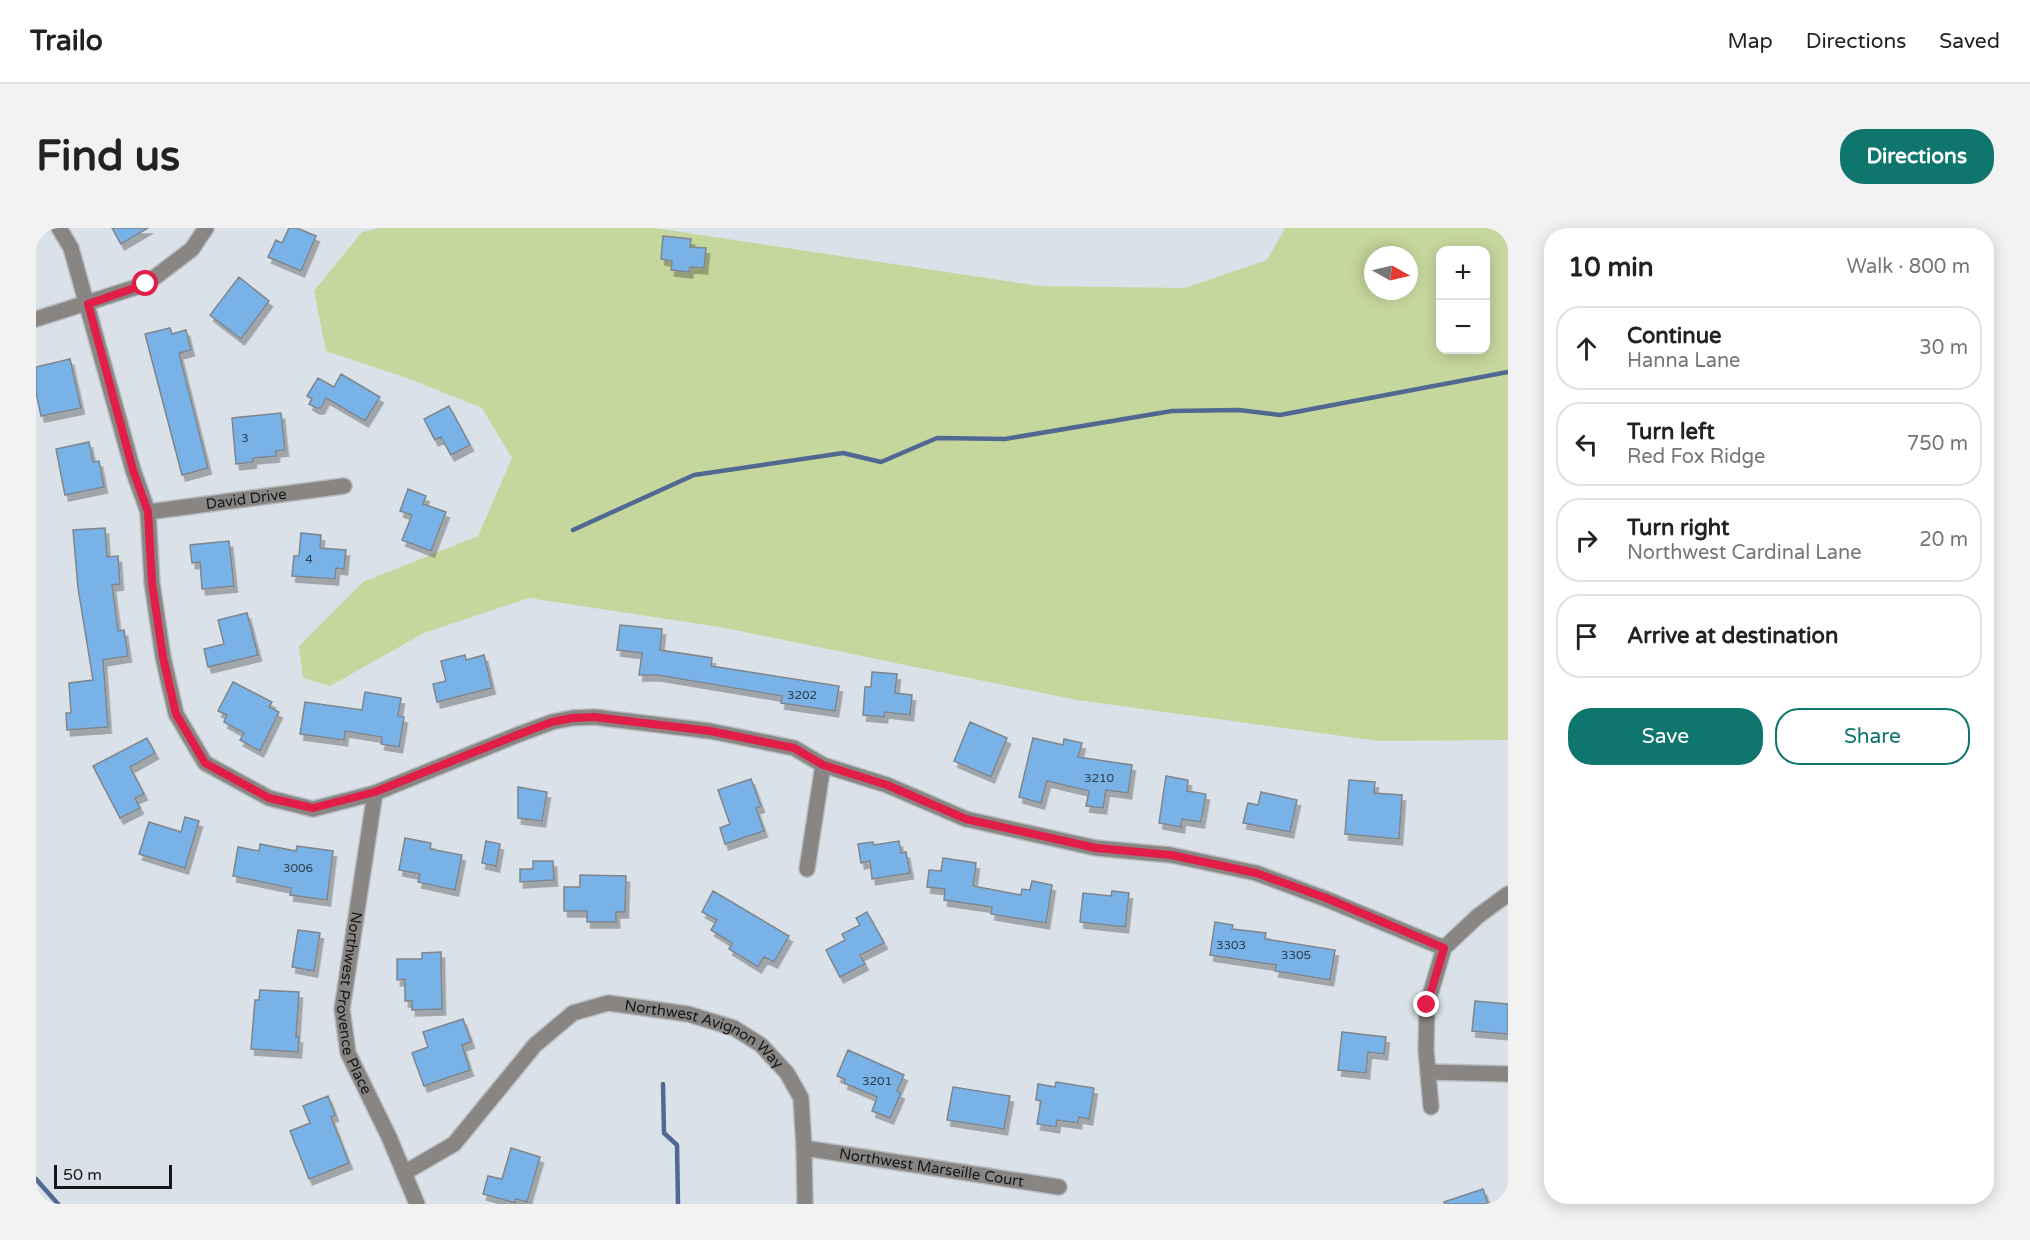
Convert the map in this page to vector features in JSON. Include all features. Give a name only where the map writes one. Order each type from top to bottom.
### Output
[{"type":"street","points":[[59,228],[71,248],[133,470],[148,512],[152,583],[163,657],[176,714],[205,763],[269,798],[313,808],[375,792],[517,735],[552,722],[572,718],[594,717],[710,731],[794,748],[823,765],[887,785],[966,819],[1096,848],[1171,855],[1256,873],[1326,898],[1444,948]]},
{"type":"street","points":[[36,319],[146,284],[192,249],[206,228]]},
{"type":"street","name":"David Drive","points":[[148,512],[344,486]]},
{"type":"street","points":[[807,869],[823,765]]},
{"type":"street","name":"Northwest Provence Place","points":[[375,792],[342,1009],[348,1053],[417,1204]]},
{"type":"street","points":[[1431,1107],[1426,1028],[1427,1005],[1444,948],[1478,916],[1508,894]]},
{"type":"street","name":"Northwest Avignon Way","points":[[404,1173],[454,1144],[535,1045],[573,1013],[608,1003],[688,1014],[734,1028],[761,1044],[787,1073],[801,1098],[805,1204]]},
{"type":"street","points":[[1428,1072],[1508,1074]]},
{"type":"street","name":"Northwest Marseille Court","points":[[804,1148],[1059,1187]]},
{"type":"green space","points":[[380,228],[654,228],[1039,286],[1185,288],[1267,260],[1285,228],[1508,228],[1508,740],[1379,741],[1077,700],[720,627],[529,598],[424,633],[330,686],[303,678],[299,646],[363,582],[478,536],[512,458],[482,408],[407,378],[326,351],[314,291],[362,232]]},
{"type":"building","points":[[112,228],[148,228],[121,244]]},
{"type":"building","points":[[289,228],[297,228],[316,236],[301,271],[268,257],[276,240],[282,243]]},
{"type":"building","points":[[663,236],[691,239],[690,247],[706,248],[704,268],[690,267],[689,272],[671,270],[672,261],[661,259]]},
{"type":"building","points":[[239,277],[269,301],[241,339],[210,315]]},
{"type":"building","points":[[170,328],[172,334],[186,330],[191,350],[179,353],[208,468],[182,475],[145,334]]},
{"type":"building","points":[[70,359],[81,408],[41,416],[36,392],[36,367]]},
{"type":"building","points":[[341,374],[380,397],[365,421],[326,398],[321,408],[309,404],[312,399],[307,396],[318,378],[334,387]]},
{"type":"building","points":[[449,406],[470,445],[451,455],[441,437],[435,440],[424,419]]},
{"type":"building","points":[[281,413],[285,450],[276,451],[276,456],[253,458],[253,462],[236,464],[232,418]]},
{"type":"building","points":[[89,442],[93,462],[99,461],[104,487],[65,495],[56,449]]},
{"type":"building","points":[[408,489],[426,496],[423,504],[446,512],[431,551],[402,540],[412,515],[400,511]]},
{"type":"building","points":[[105,528],[107,557],[118,556],[120,584],[112,585],[118,631],[124,630],[128,656],[103,660],[108,727],[67,730],[66,713],[71,713],[69,683],[93,680],[78,588],[73,530]]},
{"type":"building","points":[[301,533],[321,535],[320,548],[346,550],[344,569],[336,568],[335,579],[292,576],[294,556],[299,556]]},
{"type":"building","points":[[229,541],[234,586],[202,589],[200,562],[192,563],[190,545]]},
{"type":"building","points":[[247,613],[258,655],[208,667],[204,649],[224,644],[218,620]]},
{"type":"building","points":[[620,625],[662,629],[660,650],[712,658],[711,666],[839,686],[835,711],[781,703],[782,696],[657,675],[639,675],[642,653],[617,650]]},
{"type":"building","points":[[465,655],[466,660],[484,655],[492,688],[437,702],[433,684],[446,681],[441,661]]},
{"type":"building","points":[[872,672],[897,674],[895,693],[912,695],[910,715],[885,712],[884,717],[863,715],[865,687],[871,687]]},
{"type":"building","points":[[233,682],[272,702],[269,707],[279,712],[260,751],[240,740],[244,733],[224,722],[227,715],[218,711]]},
{"type":"building","points":[[365,692],[401,698],[398,716],[404,717],[399,747],[381,744],[382,737],[345,731],[344,740],[300,734],[305,702],[362,710]]},
{"type":"building","points":[[970,722],[1007,738],[991,777],[954,761]]},
{"type":"building","points":[[147,738],[155,753],[130,767],[144,794],[135,798],[140,808],[120,818],[93,766]]},
{"type":"building","points":[[1033,738],[1063,745],[1064,739],[1082,743],[1078,757],[1132,765],[1128,793],[1106,790],[1103,808],[1086,806],[1089,791],[1047,781],[1041,803],[1019,797]]},
{"type":"building","points":[[1166,776],[1188,780],[1187,791],[1206,794],[1201,822],[1182,819],[1181,827],[1159,823]]},
{"type":"building","points":[[751,779],[761,806],[756,808],[764,831],[725,844],[720,828],[730,824],[718,790]]},
{"type":"building","points":[[1349,780],[1375,782],[1374,793],[1402,795],[1399,839],[1345,834]]},
{"type":"building","points":[[518,787],[547,792],[542,821],[518,818]]},
{"type":"building","points":[[1261,792],[1297,800],[1290,832],[1243,823],[1248,803],[1258,805]]},
{"type":"building","points":[[185,817],[199,821],[185,868],[139,854],[149,822],[181,832]]},
{"type":"building","points":[[405,838],[431,843],[430,849],[462,855],[455,890],[418,882],[420,874],[399,870]]},
{"type":"building","points":[[486,841],[500,844],[496,866],[482,863]]},
{"type":"building","points":[[899,841],[901,853],[906,852],[910,873],[872,879],[870,861],[861,863],[858,844],[873,842],[874,845]]},
{"type":"building","points":[[260,844],[296,851],[297,846],[333,851],[327,900],[290,895],[291,888],[233,876],[238,847],[259,851]]},
{"type":"building","points":[[943,858],[976,863],[973,886],[1021,895],[1022,889],[1030,890],[1032,881],[1052,885],[1046,923],[991,914],[992,907],[944,900],[945,889],[927,887],[929,870],[941,871]]},
{"type":"building","points":[[533,861],[553,861],[554,880],[520,882],[520,869],[533,869]]},
{"type":"building","points":[[580,875],[626,876],[625,912],[616,912],[616,922],[587,922],[587,911],[564,911],[564,887],[580,887]]},
{"type":"building","points":[[713,891],[789,936],[774,962],[764,957],[758,967],[729,949],[732,943],[711,930],[717,920],[702,912]]},
{"type":"building","points":[[1112,891],[1129,893],[1125,927],[1080,922],[1083,893],[1111,896]]},
{"type":"building","points":[[867,912],[884,943],[860,955],[865,964],[840,977],[826,950],[845,940],[842,934],[860,925],[856,918]]},
{"type":"building","points":[[1215,922],[1233,925],[1232,929],[1266,933],[1265,939],[1335,950],[1330,980],[1275,971],[1276,965],[1210,955]]},
{"type":"building","points":[[298,930],[320,933],[314,971],[292,967]]},
{"type":"building","points":[[441,952],[442,1009],[412,1010],[412,1001],[405,1001],[405,979],[397,980],[397,959],[422,959],[422,953]]},
{"type":"building","points":[[260,990],[299,992],[296,1037],[299,1037],[298,1052],[251,1049],[255,1000],[259,1000]]},
{"type":"building","points":[[1475,1001],[1508,1004],[1508,1034],[1472,1031]]},
{"type":"building","points":[[463,1019],[471,1042],[462,1045],[470,1070],[424,1086],[412,1053],[428,1047],[423,1032]]},
{"type":"building","points":[[1342,1032],[1386,1037],[1384,1054],[1368,1052],[1366,1073],[1338,1070]]},
{"type":"building","points":[[848,1050],[904,1075],[897,1091],[901,1093],[890,1118],[872,1111],[877,1097],[844,1083],[845,1079],[837,1076]]},
{"type":"building","points":[[1056,1082],[1094,1088],[1089,1119],[1079,1117],[1078,1123],[1057,1120],[1056,1127],[1037,1124],[1041,1101],[1036,1100],[1038,1084],[1055,1087]]},
{"type":"building","points":[[953,1087],[1010,1096],[1004,1129],[947,1120]]},
{"type":"building","points":[[328,1096],[335,1115],[331,1117],[349,1163],[309,1179],[290,1131],[310,1123],[303,1106]]},
{"type":"building","points":[[511,1148],[540,1157],[527,1202],[516,1199],[515,1203],[483,1194],[488,1176],[502,1179]]},
{"type":"building","points":[[1483,1189],[1488,1204],[1445,1204],[1444,1202]]},
{"type":"waterway","points":[[573,530],[694,475],[843,453],[881,462],[937,438],[1005,439],[1172,411],[1239,410],[1280,415],[1508,372]]},
{"type":"waterway","points":[[663,1084],[664,1133],[677,1145],[678,1204]]},
{"type":"waterway","points":[[36,1179],[58,1204]]},
{"type":"route","points":[[146,284],[88,304],[133,470],[148,512],[152,583],[163,657],[176,714],[205,763],[269,798],[313,808],[375,792],[517,735],[552,722],[572,718],[594,717],[710,731],[794,748],[823,765],[887,785],[966,819],[1096,848],[1171,855],[1256,873],[1326,898],[1444,948],[1427,1005]]}]
